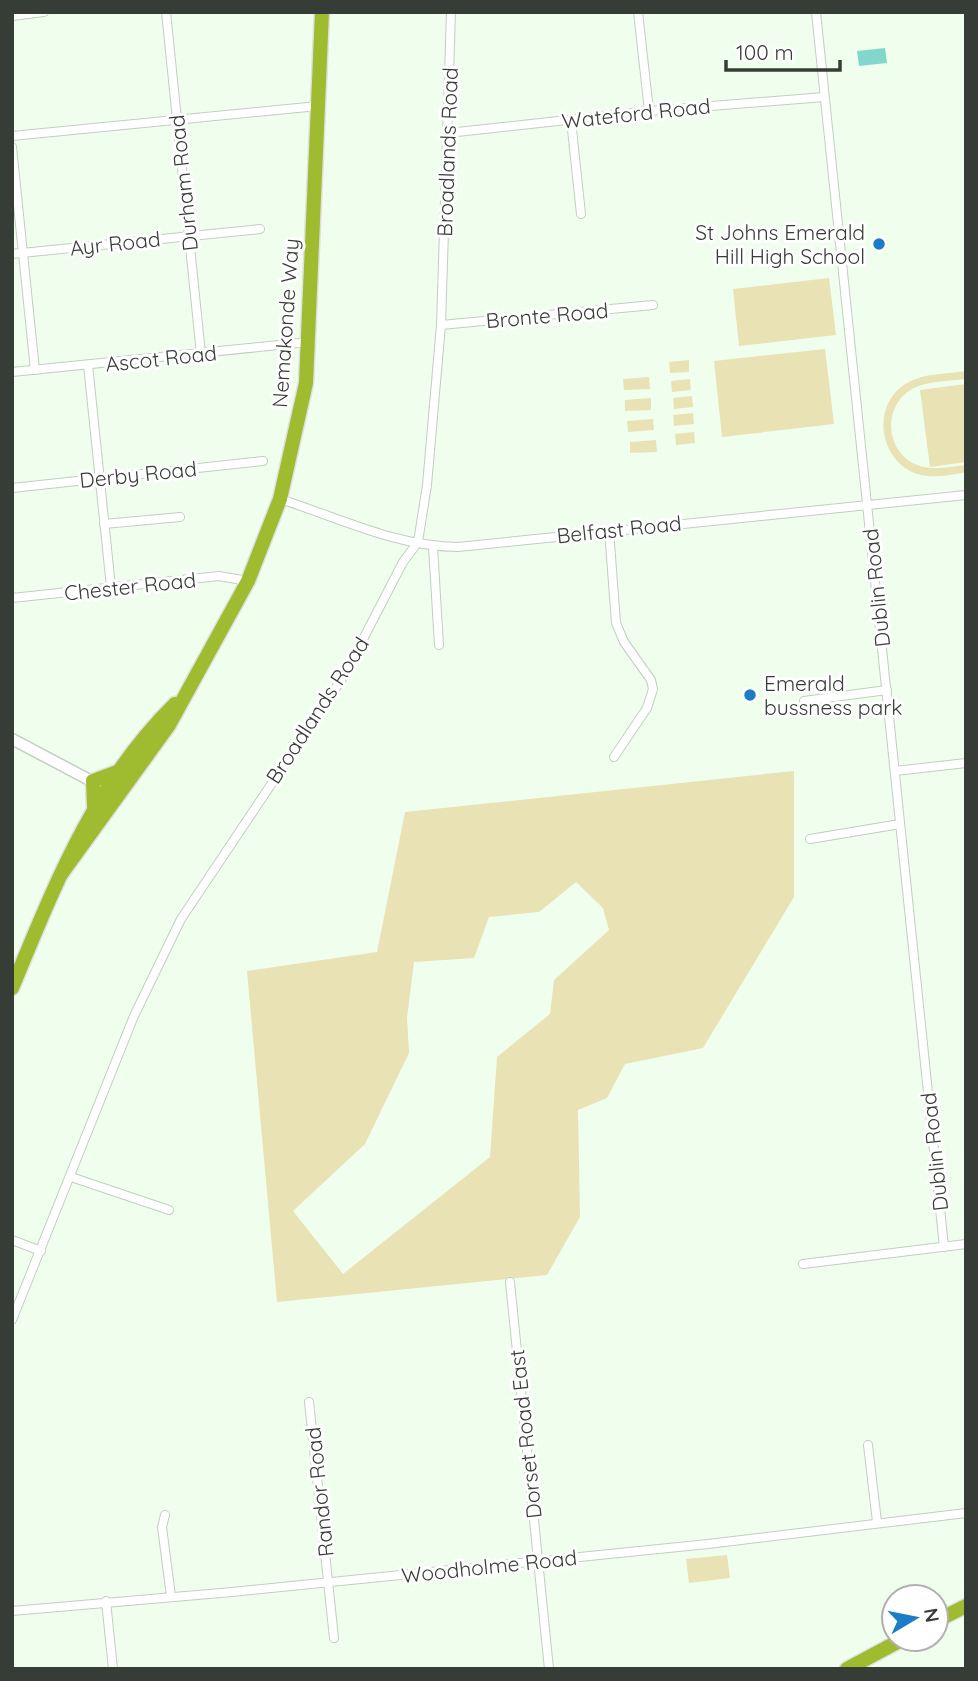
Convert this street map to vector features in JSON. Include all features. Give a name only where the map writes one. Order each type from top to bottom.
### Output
[{"type":"highway","name":"Nemakonde Way","points":[[62,873],[112,793],[164,733],[248,581],[280,499],[302,408],[309,342],[322,12]]},
{"type":"highway","name":"Nemakonde Way","points":[[12,988],[71,848],[94,806],[112,793],[119,772],[158,721],[184,696]]},
{"type":"highway","points":[[94,806],[93,781],[119,772]]},
{"type":"highway","points":[[950,1614],[966,1606]]},
{"type":"highway","points":[[848,1669],[880,1652]]},
{"type":"main road","points":[[12,739],[112,793]]},
{"type":"street","points":[[12,16],[44,12]]},
{"type":"street","name":"Durham Road","points":[[166,12],[201,355]]},
{"type":"street","name":"Broadlands Road","points":[[12,1320],[134,1016],[181,919],[345,674],[403,562],[418,542],[427,485],[441,325],[452,12]]},
{"type":"street","points":[[638,12],[649,111]]},
{"type":"street","name":"Dublin Road","points":[[816,12],[944,1247]]},
{"type":"street","name":"Wateford Road","points":[[448,133],[649,111],[824,97]]},
{"type":"street","points":[[12,136],[318,106]]},
{"type":"street","points":[[571,120],[581,214]]},
{"type":"street","points":[[12,147],[35,370]]},
{"type":"street","name":"Ayr Road","points":[[12,254],[260,229]]},
{"type":"street","name":"Bronte Road","points":[[441,325],[653,305]]},
{"type":"street","name":"Ascot Road","points":[[12,372],[309,342]]},
{"type":"street","points":[[88,365],[111,587]]},
{"type":"street","name":"Derby Road","points":[[12,488],[263,461]]},
{"type":"street","name":"Belfast Road","points":[[280,499],[396,538],[433,547],[966,495]]},
{"type":"street","points":[[104,524],[180,517]]},
{"type":"street","points":[[609,530],[616,623],[624,642],[651,680],[653,689],[647,708],[614,757]]},
{"type":"street","points":[[433,547],[439,645]]},
{"type":"street","name":"Chester Road","points":[[12,598],[219,576],[248,581]]},
{"type":"street","points":[[804,701],[887,690]]},
{"type":"street","points":[[895,771],[966,763]]},
{"type":"street","points":[[810,839],[900,824]]},
{"type":"street","points":[[71,1177],[169,1210]]},
{"type":"street","points":[[12,1240],[41,1251]]},
{"type":"street","points":[[803,1264],[966,1244]]},
{"type":"street","name":"Dorset Road East","points":[[510,1282],[548,1669]]},
{"type":"street","name":"Randor Road","points":[[309,1402],[334,1638]]},
{"type":"street","points":[[868,1445],[877,1522]]},
{"type":"street","name":"Woodholme Road","points":[[12,1611],[537,1561],[966,1513]]},
{"type":"street","points":[[165,1515],[162,1527],[171,1596]]},
{"type":"street","points":[[106,1601],[113,1669]]},
{"type":"shaded area","points":[[829,278],[836,335],[739,346],[733,289]]},
{"type":"shaded area","points":[[825,349],[834,424],[722,437],[714,361]]},
{"type":"shaded area","points":[[689,360],[689,372],[670,373],[669,362]]},
{"type":"shaded area","points":[[966,371],[966,379],[931,383],[912,389],[896,406],[891,428],[893,440],[906,459],[923,467],[966,465],[966,472],[929,476],[917,474],[904,467],[887,445],[884,431],[884,417],[895,392],[914,380]]},
{"type":"shaded area","points":[[649,377],[650,389],[624,390],[623,379]]},
{"type":"shaded area","points":[[690,379],[691,390],[672,392],[671,381]]},
{"type":"shaded area","points":[[966,384],[966,462],[930,467],[920,390]]},
{"type":"shaded area","points":[[692,396],[693,407],[674,409],[673,398]]},
{"type":"shaded area","points":[[651,398],[651,410],[625,411],[625,400]]},
{"type":"shaded area","points":[[693,413],[694,424],[674,426],[673,415]]},
{"type":"shaded area","points":[[653,419],[654,430],[628,432],[627,421]]},
{"type":"shaded area","points":[[694,432],[695,443],[676,445],[675,434]]},
{"type":"shaded area","points":[[656,440],[657,452],[630,453],[630,442]]},
{"type":"shaded area","points":[[794,771],[794,897],[703,1048],[625,1064],[607,1098],[578,1110],[580,1217],[547,1275],[277,1302],[247,971],[377,952],[405,812]],"holes":[[[576,882],[603,908],[609,930],[554,980],[550,1014],[497,1057],[490,1157],[343,1274],[293,1211],[365,1144],[409,1053],[407,1018],[414,962],[474,958],[489,917],[539,912]]]},
{"type":"shaded area","points":[[727,1555],[730,1578],[689,1583],[686,1559]]},
{"type":"water","points":[[885,48],[887,63],[859,66],[857,51]]},
{"type":"place","name":"St Johns Emerald Hill High School","points":[[879,244]]},
{"type":"place","name":"Emerald bussness park","points":[[750,695]]}]
